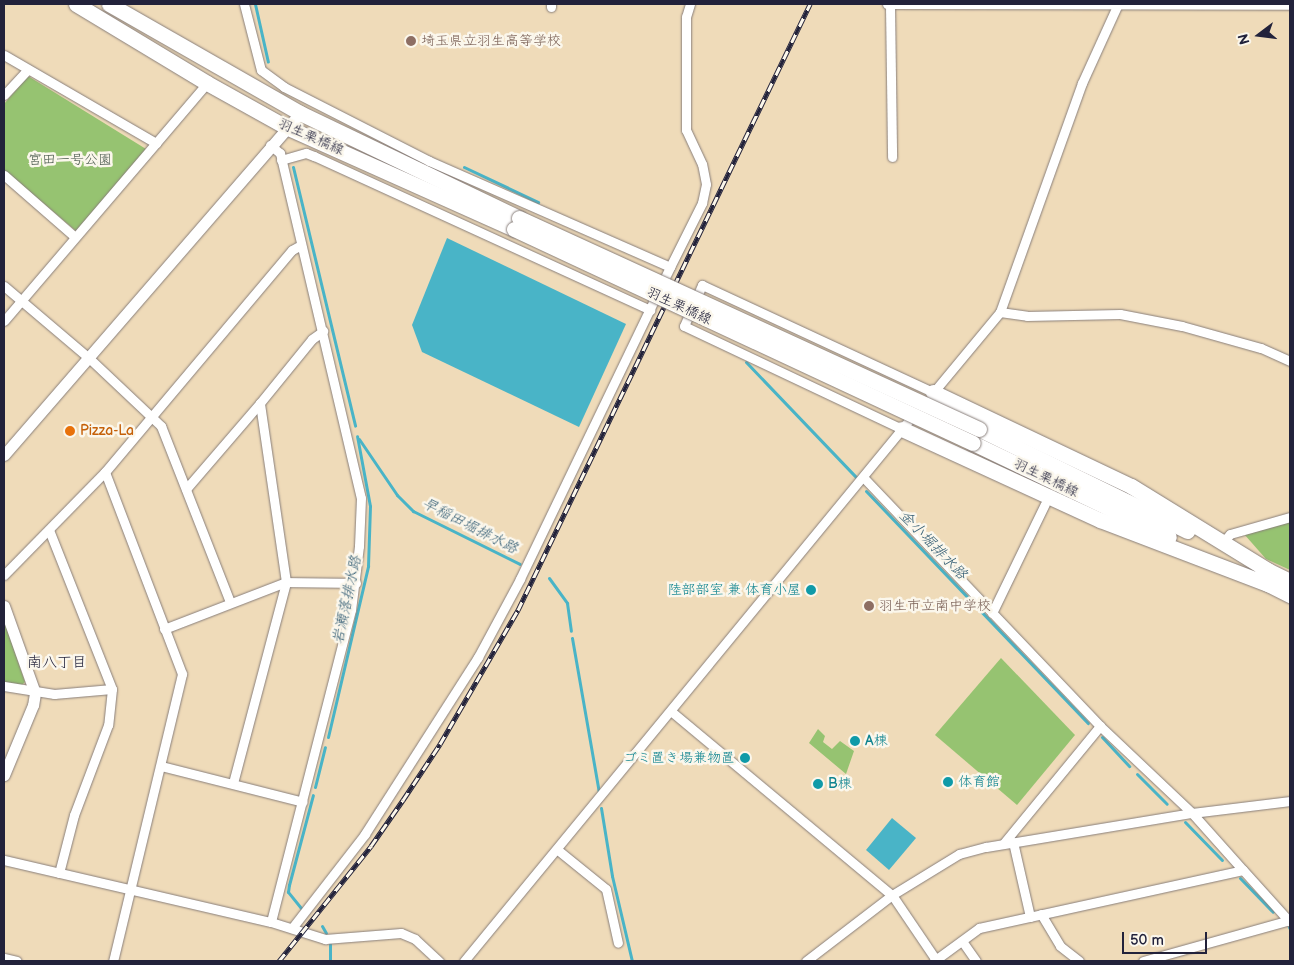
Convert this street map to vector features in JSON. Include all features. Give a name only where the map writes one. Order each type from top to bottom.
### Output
[{"type":"main road","name":"羽生栗橋線","points":[[76,4],[207,83],[286,127],[517,224],[976,436],[1268,578],[1290,595]]},
{"type":"main road","name":"羽生栗橋線","points":[[109,4],[300,113],[517,224]]},
{"type":"main road","points":[[933,392],[1131,486],[1222,542],[1268,578]]},
{"type":"main road","points":[[902,429],[1100,520],[1268,578]]},
{"type":"main road","name":"羽生栗橋線","points":[[1268,578],[1290,581]]},
{"type":"street","points":[[244,4],[261,70],[311,102],[429,161],[670,268]]},
{"type":"street","points":[[292,928],[365,834],[478,657],[520,579],[702,203],[706,184],[702,164],[686,130],[686,17],[690,4]]},
{"type":"street","points":[[892,157],[889,5],[1290,5]]},
{"type":"street","points":[[464,961],[558,851],[902,429],[1000,312],[1082,83],[1117,5]]},
{"type":"street","points":[[4,55],[156,143]]},
{"type":"street","points":[[4,95],[28,69]]},
{"type":"street","points":[[4,321],[207,83]]},
{"type":"street","points":[[4,455],[90,359],[270,145],[311,102]]},
{"type":"street","points":[[270,145],[280,153],[361,490],[356,583],[303,802],[271,922]]},
{"type":"street","points":[[281,160],[306,153],[314,156],[650,310]]},
{"type":"street","points":[[4,175],[76,237]]},
{"type":"street","points":[[4,575],[105,472],[292,250],[301,245]]},
{"type":"street","points":[[902,429],[684,326],[702,284],[933,392]]},
{"type":"street","points":[[4,286],[90,359],[162,426],[230,602]]},
{"type":"street","points":[[1000,312],[1027,316],[1120,314],[1182,326],[1261,348],[1290,360]]},
{"type":"street","points":[[186,489],[312,339],[323,331]]},
{"type":"street","points":[[234,784],[286,582],[260,403]]},
{"type":"street","points":[[105,472],[182,674],[132,889],[113,961]]},
{"type":"street","points":[[863,477],[1100,726],[1192,814],[1290,920],[1143,961]]},
{"type":"street","points":[[992,613],[1045,504]]},
{"type":"street","points":[[1222,542],[1230,534],[1290,517]]},
{"type":"street","points":[[50,530],[112,689],[108,725],[74,816],[59,873]]},
{"type":"street","points":[[164,629],[286,582],[356,583]]},
{"type":"street","points":[[4,606],[35,693],[4,775]]},
{"type":"street","points":[[4,686],[35,693],[112,689]]},
{"type":"street","points":[[672,712],[892,895],[935,960],[979,928],[1243,870]]},
{"type":"street","points":[[1003,844],[1100,726]]},
{"type":"street","points":[[161,766],[303,802]]},
{"type":"street","points":[[806,961],[892,895],[959,854],[1013,842],[1290,801]]},
{"type":"street","points":[[1013,842],[1030,917]]},
{"type":"street","points":[[558,851],[606,889],[618,943]]},
{"type":"street","points":[[4,860],[271,922],[325,939],[401,933],[415,939],[439,961]]},
{"type":"street","points":[[1041,914],[1060,946],[1079,961]]},
{"type":"street","points":[[962,941],[976,961]]},
{"type":"street","points":[[4,958],[17,961]]},
{"type":"green space","name":"宮田一号公園","points":[[28,76],[146,149],[76,231],[4,170],[4,104]]},
{"type":"green space","points":[[1290,521],[1290,570],[1266,559],[1244,534]]},
{"type":"green space","points":[[4,620],[25,682],[21,686],[4,682]]},
{"type":"green space","points":[[1001,658],[1075,735],[1017,805],[935,735]]},
{"type":"green space","points":[[818,729],[825,736],[823,742],[832,749],[840,741],[854,751],[846,774],[809,743]]},
{"type":"water","points":[[447,238],[626,324],[579,427],[422,352],[412,325]]},
{"type":"water","points":[[892,818],[916,838],[889,870],[866,850]]},
{"type":"waterway","name":"岩瀬落排水路","points":[[255,4],[268,62]]},
{"type":"waterway","name":"岩瀬落排水路","points":[[293,167],[355,426]]},
{"type":"waterway","name":"金小堀排水路","points":[[464,167],[538,202]]},
{"type":"waterway","name":"金小堀排水路","points":[[746,362],[857,478]]},
{"type":"waterway","name":"岩瀬落排水路","points":[[328,737],[368,566],[370,506],[357,436]]},
{"type":"waterway","name":"早稲田堀排水路","points":[[359,439],[397,495],[413,511],[520,564]]},
{"type":"waterway","name":"金小堀排水路","points":[[866,491],[1088,723]]},
{"type":"waterway","name":"早稲田堀排水路","points":[[549,578],[567,603],[571,631]]},
{"type":"waterway","name":"早稲田堀排水路","points":[[572,638],[599,792]]},
{"type":"waterway","name":"金小堀排水路","points":[[1102,737],[1129,766]]},
{"type":"waterway","name":"岩瀬落排水路","points":[[315,787],[325,747]]},
{"type":"waterway","name":"金小堀排水路","points":[[1137,774],[1167,804]]},
{"type":"waterway","name":"岩瀬落排水路","points":[[301,908],[288,892],[313,795]]},
{"type":"waterway","name":"早稲田堀排水路","points":[[601,808],[612,876],[632,961]]},
{"type":"waterway","name":"金小堀排水路","points":[[1185,822],[1222,860]]},
{"type":"waterway","name":"金小堀排水路","points":[[1240,878],[1273,912]]},
{"type":"waterway","name":"岩瀬落排水路","points":[[322,926],[326,933]]},
{"type":"waterway","name":"岩瀬落排水路","points":[[330,944],[330,961]]},
{"type":"railway","points":[[279,961],[371,846],[403,800],[440,744],[518,610],[810,4]]},
{"type":"place","name":"埼玉県立羽生高等学校","points":[[411,41]]},
{"type":"place","name":"Pizza-La","points":[[70,431]]},
{"type":"place","name":"陸部部室 兼 体育小屋","points":[[811,590]]},
{"type":"place","name":"羽生市立南中学校","points":[[869,606]]},
{"type":"place","name":"A棟","points":[[855,741]]},
{"type":"place","name":"ゴミ置き場兼物置","points":[[745,758]]},
{"type":"place","name":"体育館","points":[[948,782]]},
{"type":"place","name":"B棟","points":[[818,784]]},
{"type":"district","name":"南八丁目","points":[[57,663]]}]
